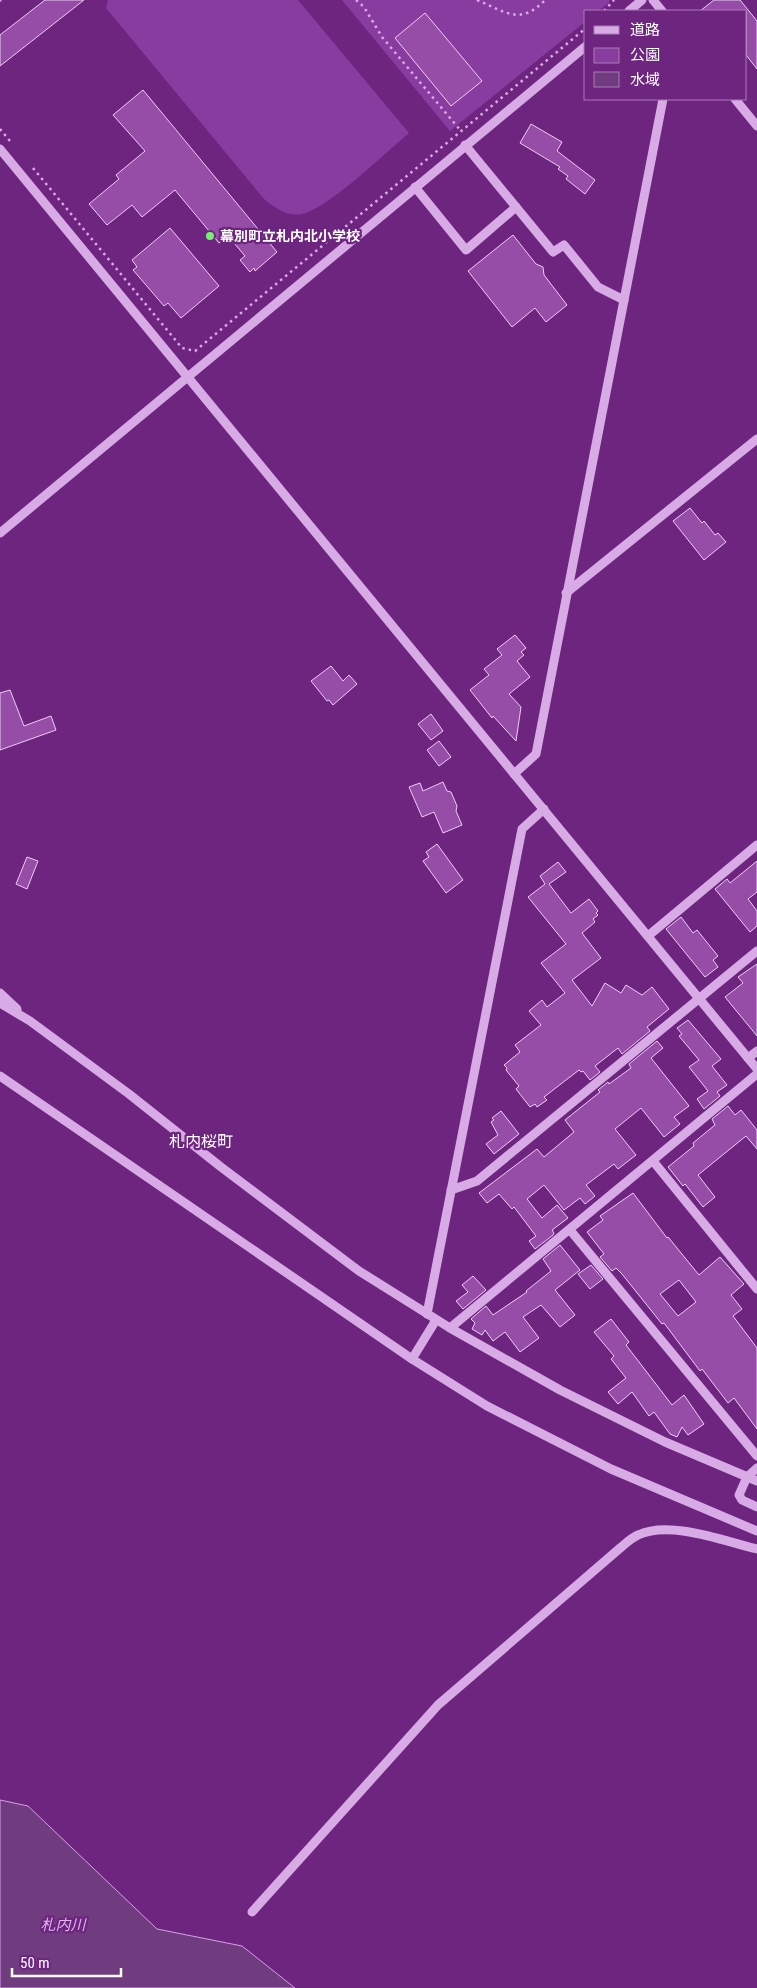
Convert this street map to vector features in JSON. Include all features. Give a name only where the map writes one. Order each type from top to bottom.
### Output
[{"type":"street","points":[[630,10],[642,0]]},
{"type":"street","points":[[653,0],[661,10]]},
{"type":"street","points":[[0,533],[584,48]]},
{"type":"street","points":[[514,774],[536,754],[663,100]]},
{"type":"street","points":[[736,100],[757,126]]},
{"type":"street","points":[[465,145],[553,252],[564,245],[598,287],[624,300]]},
{"type":"street","points":[[0,149],[757,1069]]},
{"type":"street","points":[[415,187],[466,250],[516,207]]},
{"type":"street","points":[[566,593],[757,439]]},
{"type":"street","points":[[427,1314],[522,829],[544,809]]},
{"type":"street","points":[[648,936],[757,845]]},
{"type":"street","points":[[451,1190],[477,1181],[757,951]]},
{"type":"street","points":[[0,993],[30,1021]]},
{"type":"street","points":[[0,1003],[30,1021],[129,1094],[359,1272],[436,1320],[560,1390],[665,1442],[757,1481]]},
{"type":"street","points":[[748,1058],[757,1051]]},
{"type":"street","points":[[450,1328],[757,1074]]},
{"type":"street","points":[[0,1076],[412,1359],[487,1406],[612,1469],[757,1531]]},
{"type":"street","points":[[652,1161],[757,1289]]},
{"type":"street","points":[[570,1230],[757,1456]]},
{"type":"street","points":[[412,1359],[436,1320]]},
{"type":"street","points":[[757,1468],[747,1477],[739,1495],[742,1500],[757,1508]]},
{"type":"street","points":[[252,1912],[438,1705],[619,1549],[638,1535],[658,1530],[680,1530],[757,1549]]},
{"type":"path","points":[[356,0],[364,7],[382,37],[461,130]]},
{"type":"path","points":[[477,0],[512,14],[524,16],[535,10],[545,0]]},
{"type":"path","points":[[605,10],[614,0]]},
{"type":"path","points":[[30,164],[182,348],[195,351],[584,30]]},
{"type":"path","points":[[0,129],[12,143]]},
{"type":"green space","points":[[108,0],[298,0],[409,133],[357,179],[327,202],[313,210],[297,215],[282,211],[264,199],[106,8]]},
{"type":"green space","points":[[342,0],[609,0],[609,3],[599,10],[584,10],[584,23],[450,131]]},
{"type":"water","name":"札内川","points":[[0,1800],[28,1806],[157,1929],[242,1946],[295,1988],[0,1988]]},
{"type":"building","points":[[45,0],[84,0],[0,66],[0,35]]},
{"type":"building","points":[[714,0],[740,0],[757,21],[757,69],[747,56],[747,10],[701,10]]},
{"type":"building","points":[[425,13],[482,81],[451,106],[395,38]]},
{"type":"building","points":[[143,90],[277,252],[255,271],[254,268],[250,272],[240,260],[245,256],[228,236],[219,243],[175,190],[142,217],[132,205],[107,225],[89,204],[119,179],[116,175],[145,151],[113,115]]},
{"type":"building","points":[[531,124],[562,142],[557,151],[595,180],[585,194],[566,179],[568,176],[558,169],[560,167],[520,143]]},
{"type":"building","points":[[170,228],[219,286],[181,318],[168,303],[164,306],[133,270],[137,267],[132,260]]},
{"type":"building","points":[[513,235],[536,264],[543,267],[544,275],[567,305],[546,322],[535,308],[512,327],[468,271]]},
{"type":"building","points":[[690,508],[702,523],[704,521],[715,535],[718,533],[726,542],[704,560],[673,521]]},
{"type":"building","points":[[515,635],[526,648],[521,652],[524,655],[517,661],[530,677],[509,694],[521,707],[516,741],[493,716],[492,718],[470,690],[489,675],[484,669],[502,655],[497,649]]},
{"type":"building","points":[[331,666],[343,681],[349,675],[357,684],[333,705],[329,700],[327,701],[311,681]]},
{"type":"building","points":[[10,690],[24,726],[51,716],[56,730],[0,750],[0,693]]},
{"type":"building","points":[[431,714],[443,731],[431,740],[418,724]]},
{"type":"building","points":[[439,741],[451,757],[439,766],[427,750]]},
{"type":"building","points":[[443,782],[447,791],[451,792],[462,825],[443,833],[434,812],[422,817],[409,787],[420,783],[423,791]]},
{"type":"building","points":[[437,844],[463,880],[446,893],[423,861],[429,857],[426,852]]},
{"type":"building","points":[[27,857],[38,861],[27,889],[16,884]]},
{"type":"building","points":[[757,861],[757,892],[748,899],[757,911],[757,926],[750,932],[715,889],[727,879],[730,883]]},
{"type":"building","points":[[558,862],[566,872],[549,884],[571,913],[589,899],[598,911],[596,913],[598,915],[593,919],[595,922],[582,933],[601,958],[572,980],[592,1006],[605,983],[621,993],[626,985],[642,995],[652,987],[669,1009],[647,1027],[650,1031],[622,1054],[618,1048],[595,1066],[600,1072],[590,1080],[583,1071],[579,1070],[544,1097],[547,1100],[537,1107],[535,1104],[530,1107],[516,1089],[519,1086],[504,1065],[520,1052],[515,1045],[541,1025],[529,1011],[542,1000],[547,1007],[565,993],[541,963],[566,944],[528,897],[545,884],[540,876]]},
{"type":"building","points":[[681,917],[693,933],[697,930],[718,956],[713,960],[718,967],[705,977],[666,929]]},
{"type":"building","points":[[757,964],[757,1036],[725,997],[743,983],[738,977]]},
{"type":"building","points":[[688,1020],[721,1059],[712,1066],[727,1085],[717,1092],[720,1096],[704,1109],[697,1099],[708,1091],[689,1067],[699,1060],[679,1036],[682,1034],[677,1028]]},
{"type":"building","points":[[657,1041],[663,1048],[651,1058],[689,1106],[674,1117],[680,1124],[664,1137],[641,1108],[615,1129],[636,1155],[618,1169],[614,1164],[586,1185],[595,1196],[585,1204],[580,1198],[564,1210],[544,1185],[527,1199],[542,1218],[557,1205],[568,1218],[552,1230],[553,1235],[535,1249],[529,1241],[536,1236],[514,1207],[512,1209],[499,1194],[487,1203],[479,1193],[537,1149],[544,1157],[574,1132],[565,1120],[600,1092],[598,1090],[608,1082],[609,1084],[631,1068],[629,1064]]},
{"type":"building","points":[[728,1106],[735,1115],[741,1110],[757,1130],[757,1149],[746,1136],[698,1175],[715,1197],[703,1207],[685,1184],[683,1186],[668,1167],[694,1146],[693,1143],[715,1125],[712,1119]]},
{"type":"building","points":[[501,1111],[519,1134],[494,1154],[486,1144],[498,1135],[491,1122],[494,1120],[492,1118]]},
{"type":"building","points":[[633,1193],[667,1238],[699,1275],[720,1257],[744,1284],[731,1295],[742,1309],[733,1316],[757,1348],[757,1429],[734,1398],[728,1403],[702,1369],[700,1371],[664,1323],[662,1324],[622,1274],[616,1268],[612,1271],[600,1257],[604,1254],[587,1232],[603,1220],[600,1216]],"holes":[[[679,1280],[696,1302],[678,1316],[660,1294]]]},
{"type":"building","points":[[560,1245],[580,1270],[555,1290],[575,1315],[560,1327],[541,1305],[523,1317],[539,1338],[520,1352],[505,1332],[493,1341],[485,1330],[482,1335],[472,1329],[475,1323],[471,1319],[486,1306],[493,1315],[527,1292],[551,1271],[543,1259]]},
{"type":"building","points":[[591,1265],[603,1279],[590,1289],[578,1274]]},
{"type":"building","points":[[473,1276],[486,1290],[463,1309],[456,1301],[468,1292],[462,1285]]},
{"type":"building","points":[[611,1319],[629,1342],[626,1345],[672,1405],[684,1395],[704,1424],[688,1435],[682,1427],[677,1437],[670,1434],[654,1412],[649,1416],[632,1392],[618,1404],[608,1392],[626,1378],[611,1359],[614,1356],[594,1332]]},
{"type":"place","name":"幕別町立札内北小学校","points":[[210,236]]},
{"type":"district","name":"札内桜町","points":[[201,1141]]}]
